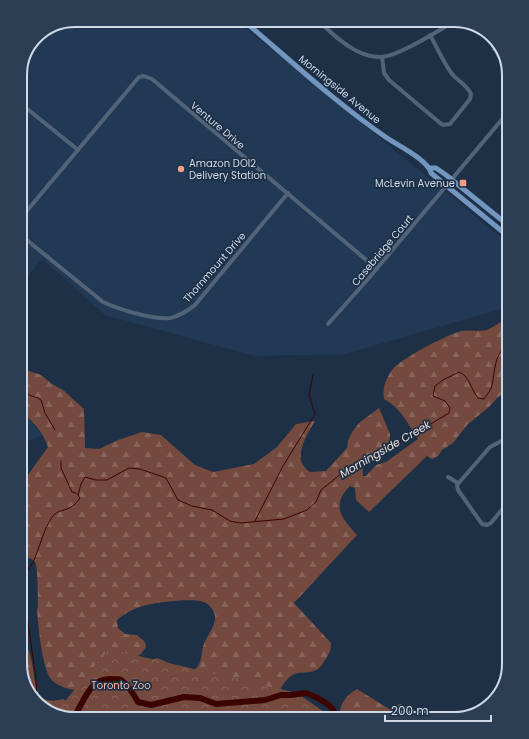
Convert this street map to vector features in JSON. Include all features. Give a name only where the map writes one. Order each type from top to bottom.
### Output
[{"type":"main road","name":"Morningside Avenue","points":[[251,27],[362,120],[416,156],[430,168],[431,173],[502,231]]},
{"type":"main road","name":"Morningside Avenue","points":[[430,168],[436,168],[502,220]]},
{"type":"street","points":[[326,27],[348,46],[357,51],[382,57],[399,51],[444,27]]},
{"type":"street","points":[[382,57],[384,73],[389,80],[440,123],[447,125],[450,124],[470,99],[471,94],[468,88],[450,72],[430,35]]},
{"type":"street","points":[[494,49],[497,54]]},
{"type":"street","name":"Venture Drive","points":[[78,150],[138,77],[144,76],[152,79],[377,269]]},
{"type":"street","points":[[27,109],[78,150],[27,211]]},
{"type":"street","points":[[447,185],[502,119]]},
{"type":"street","name":"Casebridge Court","points":[[328,324],[377,269],[447,185]]},
{"type":"street","name":"Thornmount Drive","points":[[27,240],[103,302],[156,318],[170,318],[186,312],[195,305],[288,193]]},
{"type":"street","points":[[502,441],[490,447],[458,483],[458,490],[482,524],[487,526],[502,510]]},
{"type":"street","points":[[448,477],[458,483]]},
{"type":"shaded area","points":[[74,27],[245,27],[502,238],[502,309],[345,354],[255,356],[105,315],[42,259],[27,277],[27,71],[32,53],[43,39],[51,33],[65,28]]},
{"type":"shaded area","points":[[27,417],[42,435],[27,442]]},
{"type":"green space","points":[[502,320],[502,394],[467,425],[453,443],[442,450],[438,456],[432,459],[427,456],[369,512],[356,500],[355,488],[350,486],[344,493],[339,506],[340,512],[357,535],[294,603],[331,643],[329,654],[321,666],[313,671],[291,676],[279,691],[275,702],[143,665],[156,658],[184,670],[193,670],[198,666],[201,660],[204,643],[214,624],[215,616],[211,608],[204,602],[184,600],[139,607],[117,620],[118,628],[125,634],[137,635],[145,642],[146,647],[141,654],[77,690],[63,687],[56,684],[51,679],[45,666],[39,635],[36,565],[33,560],[27,557],[27,476],[48,447],[37,427],[27,416],[27,371],[41,375],[52,384],[63,390],[84,409],[85,448],[99,449],[118,440],[142,432],[161,435],[195,465],[213,472],[254,464],[277,447],[296,424],[315,421],[304,442],[301,460],[306,469],[310,472],[326,471],[347,448],[352,432],[359,423],[379,408],[390,434],[390,441],[367,460],[363,470],[363,476],[366,476],[376,465],[386,462],[418,439],[400,412],[384,399],[385,384],[392,370],[414,354],[455,333],[469,330],[486,330]]},
{"type":"green space","points":[[27,645],[36,685],[41,696],[46,700],[53,701],[63,699],[68,702],[64,711],[51,706],[41,698],[33,688],[27,671]]},
{"type":"green space","name":"Toronto Zoo","points":[[109,649],[297,693],[324,712],[71,712],[58,709]]},
{"type":"green space","points":[[357,689],[389,709],[400,704],[418,712],[340,712],[343,703],[350,694]]},
{"type":"waterway","name":"Morningside Creek","points":[[27,572],[33,562],[44,533],[53,516],[77,502],[80,498],[78,495],[81,484],[85,477],[96,480],[107,480],[129,468],[140,469],[166,478],[178,500],[192,506],[212,510],[230,521],[240,523],[284,519],[307,510],[316,502],[321,490],[342,473],[449,413],[450,408],[445,401],[433,396],[435,386],[443,380],[459,372],[468,379],[478,398],[484,399],[491,387],[495,365],[498,356],[502,351]]},
{"type":"waterway","points":[[255,521],[283,466],[315,414],[309,395],[313,375]]},
{"type":"waterway","points":[[27,393],[41,400],[45,413],[55,430]]},
{"type":"waterway","points":[[61,461],[61,468],[72,492],[78,495]]},
{"type":"waterway","name":"Morningside Creek","points":[[27,616],[36,678],[37,693]]},
{"type":"waterway","points":[[78,712],[86,695],[95,684],[107,679],[120,680],[124,682],[138,702],[151,705],[184,697],[200,698],[216,704],[265,700],[281,695],[306,693],[329,705],[335,712]]},
{"type":"place","name":"Amazon DOI2 Delivery Station","points":[[181,169]]},
{"type":"place","name":"McLevin Avenue","points":[[463,183]]}]
